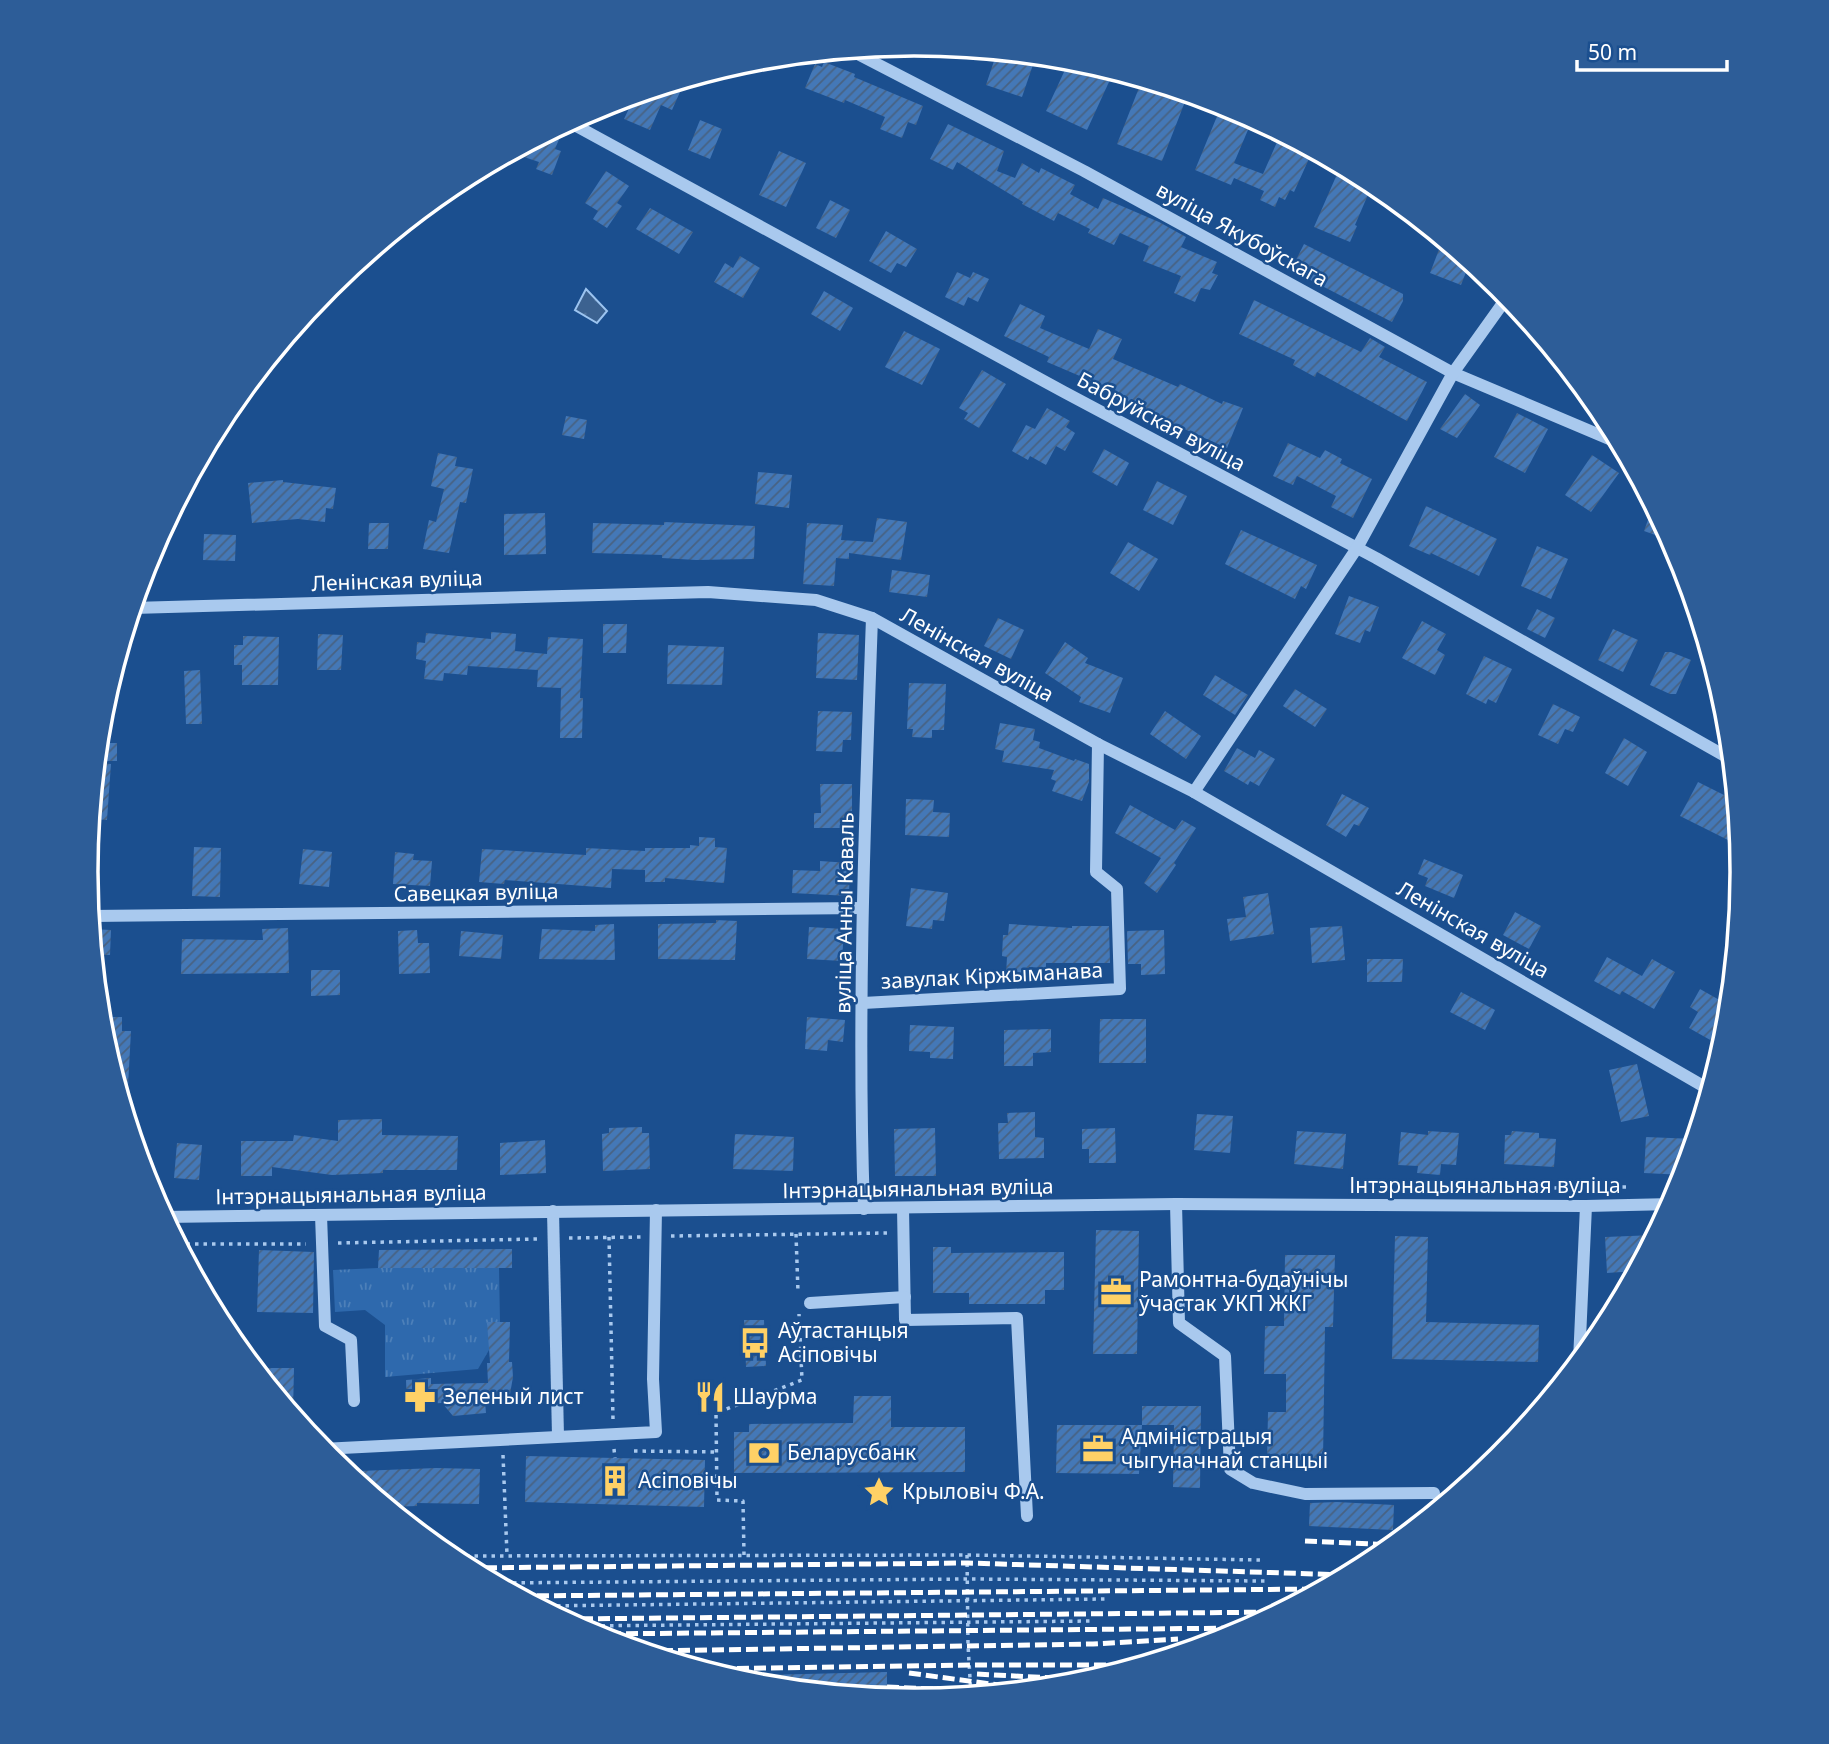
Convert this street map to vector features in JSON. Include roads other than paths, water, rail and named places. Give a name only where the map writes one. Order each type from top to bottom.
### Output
[{"type":"street","name":"вуліца Якубоўскага","points":[[865,58],[1084,171],[1453,373],[1603,435]]},
{"type":"street","name":"Бабруйская вуліца","points":[[580,128],[1063,392],[1357,548],[1722,754]]},
{"type":"street","points":[[1194,792],[1357,548],[1453,373],[1501,306]]},
{"type":"street","name":"Ленінская вуліца","points":[[143,608],[708,592],[816,600],[872,618],[1098,744],[1194,792],[1702,1086]]},
{"type":"street","name":"вуліца Анны Каваль","points":[[864,1209],[860,1105],[862,908],[872,618]]},
{"type":"street","name":"завулак Кіржыманава","points":[[863,1003],[1120,989],[1117,889],[1096,872],[1098,744]]},
{"type":"street","name":"Савецкая вуліца","points":[[100,916],[862,908]]},
{"type":"street","name":"Інтэрнацыянальная вуліца","points":[[176,1217],[1176,1205],[1659,1204]]},
{"type":"street","points":[[1176,1205],[1179,1323],[1226,1356],[1230,1469],[1253,1483],[1304,1494],[1434,1493]]},
{"type":"street","points":[[1580,1344],[1586,1206]]},
{"type":"street","points":[[902,1208],[905,1320],[1017,1318],[1027,1516]]},
{"type":"street","points":[[338,1449],[656,1432],[653,1379],[656,1210]]},
{"type":"street","points":[[553,1211],[558,1436]]},
{"type":"street","points":[[321,1215],[325,1326],[351,1339],[354,1401]]},
{"type":"street","points":[[804,1304],[905,1297]]},
{"type":"water","points":[[586,289],[607,311],[597,323],[575,310]]},
{"type":"railway","points":[[1305,1541],[1376,1544]]},
{"type":"railway","points":[[489,1568],[968,1563],[1329,1574]]},
{"type":"railway","points":[[538,1596],[1303,1589]]},
{"type":"railway","points":[[586,1619],[1257,1612]]},
{"type":"railway","points":[[622,1634],[1221,1628]]},
{"type":"railway","points":[[671,1651],[1093,1644],[1178,1639]]},
{"type":"railway","points":[[740,1668],[1104,1665]]},
{"type":"railway","points":[[909,1673],[990,1684]]},
{"type":"railway","points":[[977,1674],[1042,1677]]},
{"type":"place","name":"Рамонтна-будаўнічы ўчастак УКП ЖКГ","points":[[1116,1292]]},
{"type":"place","name":"Аўтастанцыя Асіповічы","points":[[755,1343]]},
{"type":"place","name":"Зеленый лист","points":[[420,1397]]},
{"type":"place","name":"Шаурма","points":[[710,1397]]},
{"type":"place","name":"Адміністрацыя чыгуначнай станцыі","points":[[1098,1449]]},
{"type":"place","name":"Беларусбанк","points":[[764,1453]]},
{"type":"place","name":"Асіповічы","points":[[615,1481]]},
{"type":"place","name":"Крыловіч Ф.А.","points":[[879,1492]]}]
